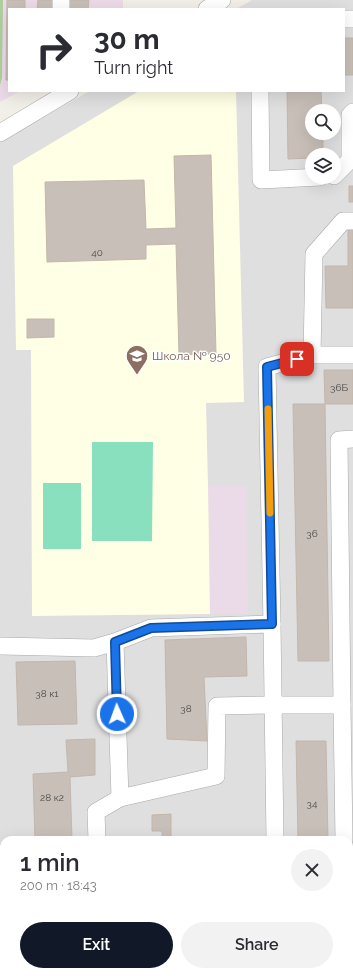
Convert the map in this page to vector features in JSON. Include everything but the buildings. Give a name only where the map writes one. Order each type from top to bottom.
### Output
[{"type":"street","points":[[209,8],[222,0]]},
{"type":"street","points":[[0,133],[68,92]]},
{"type":"street","points":[[260,92],[261,180],[305,178]]},
{"type":"street","points":[[341,169],[350,160],[350,115],[353,112]]},
{"type":"street","points":[[312,355],[314,254],[343,221],[353,221]]},
{"type":"street","points":[[275,836],[274,705],[267,367],[312,355],[353,355]]},
{"type":"street","points":[[344,836],[339,440],[353,439]]},
{"type":"street","points":[[0,646],[94,648],[115,642],[151,628],[272,624]]},
{"type":"street","points":[[115,642],[120,798]]},
{"type":"street","points":[[97,836],[96,812],[120,798],[216,776],[217,706],[342,706]]},
{"type":"shaded area","points":[[0,0],[123,0],[123,8],[8,8],[8,92],[18,92],[0,102]]},
{"type":"shaded area","points":[[252,0],[353,0],[353,836],[0,836],[0,142],[88,92],[345,92],[345,8],[238,8]]},
{"type":"shaded area","name":"Школа № 950","points":[[137,92],[236,92],[244,402],[206,403],[210,614],[32,616],[31,350],[16,350],[13,166]]},
{"type":"shaded area","points":[[208,486],[246,486],[248,614],[210,614]]},
{"type":"green space","points":[[0,0],[3,0],[2,78],[0,85]]},
{"type":"green space","points":[[92,442],[153,442],[152,541],[92,541]]},
{"type":"green space","points":[[43,483],[81,483],[81,549],[43,549]]},
{"type":"slow traffic","points":[[268,409],[270,513]]},
{"type":"place","name":"Школа № 950","points":[[137,376]]},
{"type":"route","points":[[117,714],[115,642],[151,628],[272,624],[267,367],[297,359]]}]
